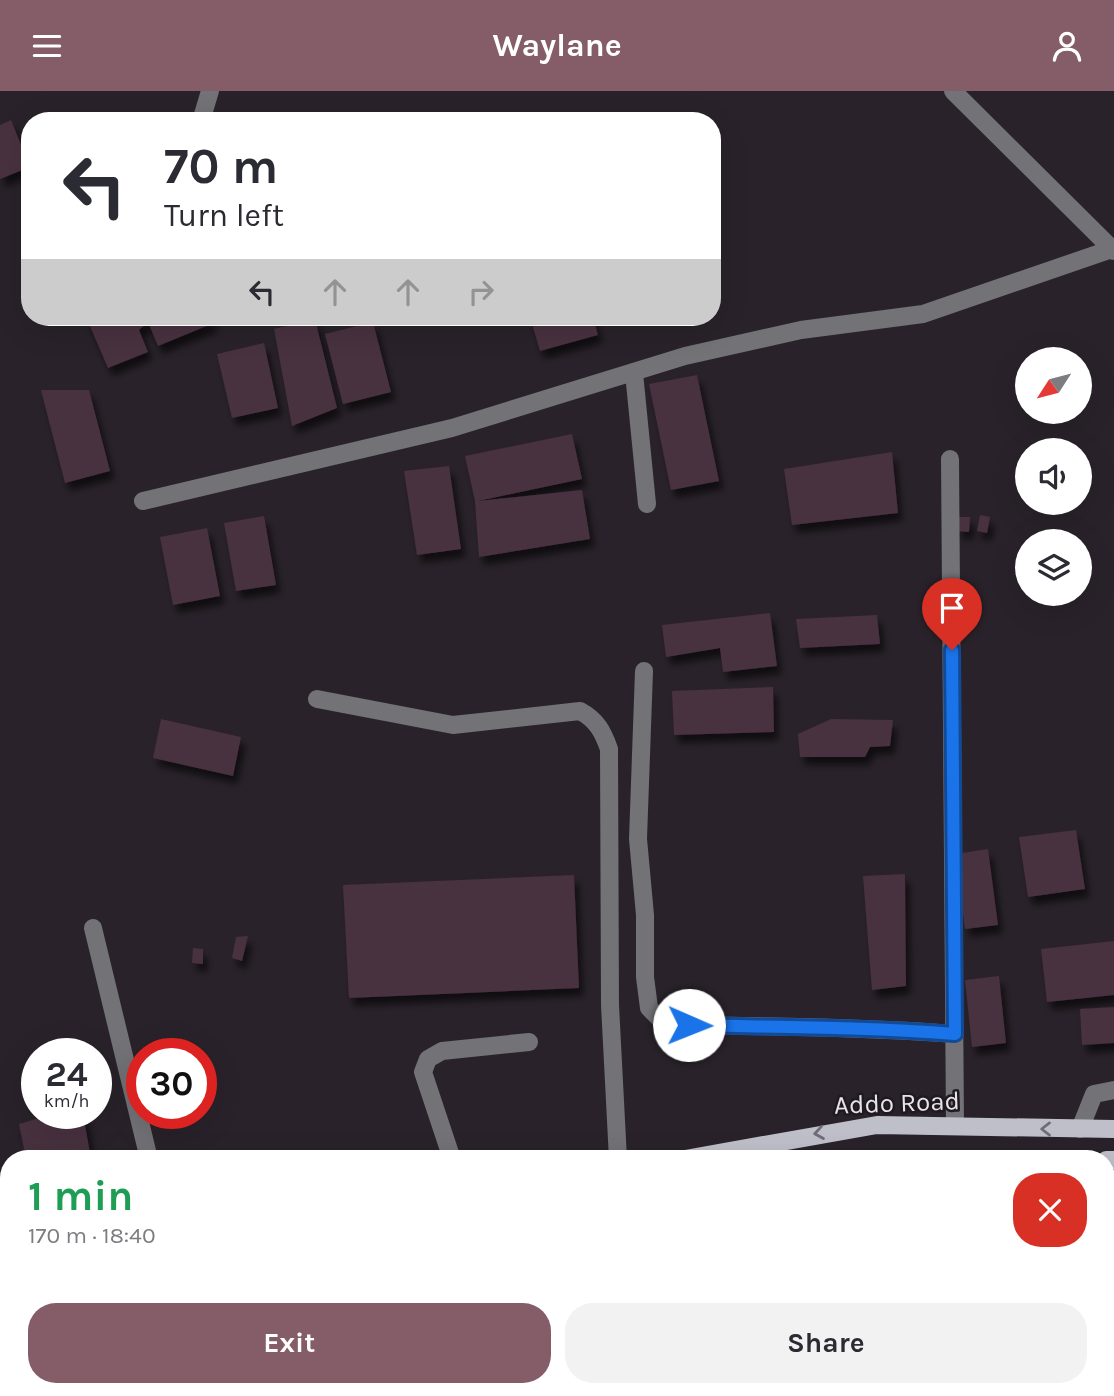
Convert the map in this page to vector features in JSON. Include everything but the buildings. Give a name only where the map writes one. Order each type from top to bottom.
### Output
[{"type":"main road","name":"Addo Road","points":[[736,1150],[877,1125],[1114,1129]]},
{"type":"street","points":[[204,112],[210,91]]},
{"type":"street","points":[[143,501],[452,428],[685,356],[801,330],[923,314],[1113,250],[953,91]]},
{"type":"street","points":[[634,373],[647,504]]},
{"type":"street","points":[[950,459],[954,1125]]},
{"type":"street","points":[[644,671],[638,839],[645,915],[646,997],[656,1018],[666,1025],[802,1030],[872,1028],[955,1034]]},
{"type":"street","points":[[317,699],[453,725],[580,711],[591,717],[603,732],[609,749],[610,1005],[618,1150]]},
{"type":"street","points":[[93,928],[147,1150]]},
{"type":"street","points":[[449,1150],[423,1072],[428,1059],[442,1051],[529,1042]]},
{"type":"street","points":[[1080,1129],[1094,1094],[1114,1090]]},
{"type":"route","points":[[689,1025],[802,1030],[872,1028],[955,1034],[952,650]]}]
